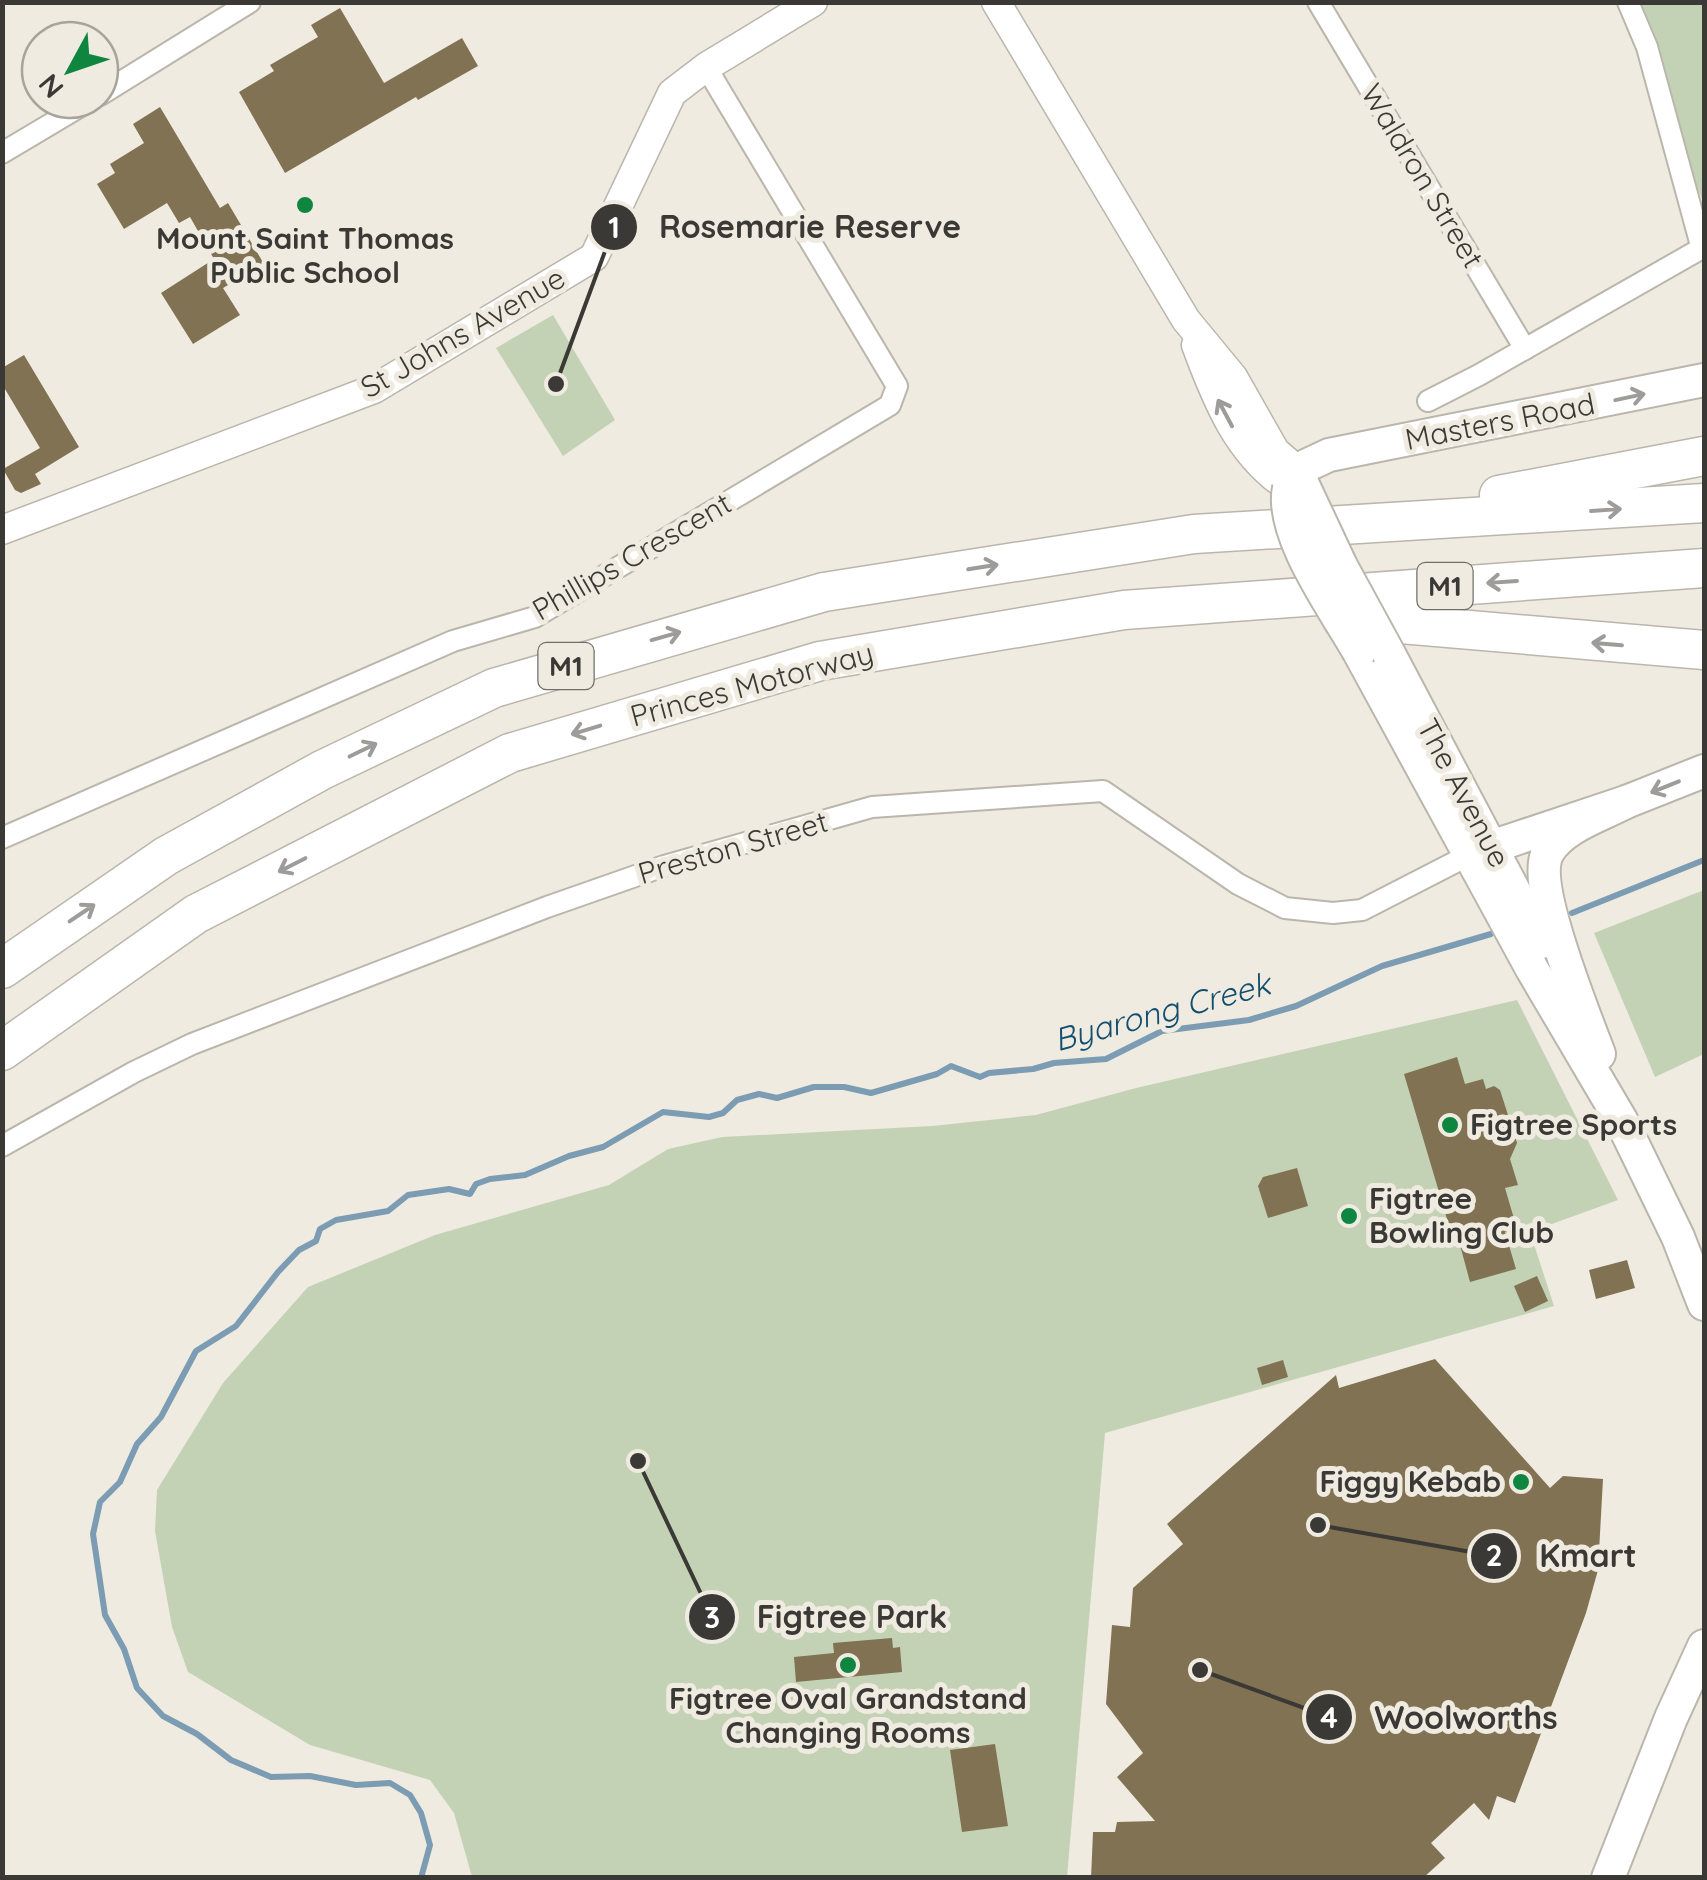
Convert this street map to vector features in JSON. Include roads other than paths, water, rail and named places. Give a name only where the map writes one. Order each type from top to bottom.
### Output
[{"type":"highway","points":[[1194,534],[1530,491],[1704,456]]},
{"type":"highway","name":"M1","points":[[2,969],[166,856],[322,770],[494,688],[824,592],[1194,534],[1704,503]]},
{"type":"highway","name":"Princes Motorway","points":[[2,1051],[196,914],[510,753],[820,661],[1124,610],[1704,568]]},
{"type":"highway","points":[[1185,604],[1704,650]]},
{"type":"main road","name":"Masters Road","points":[[1293,483],[1316,458],[1704,380]]},
{"type":"main road","name":"The Avenue","points":[[1293,483],[1286,508],[1292,533],[1374,653],[1480,850],[1582,1024],[1704,1304]]},
{"type":"main road","points":[[1480,850],[1626,802],[1704,771]]},
{"type":"main road","points":[[1621,1120],[1553,922],[1543,868],[1548,852],[1561,838],[1626,802]]},
{"type":"main road","points":[[1608,1878],[1704,1646]]},
{"type":"main road","points":[[1631,1878],[1690,1723],[1704,1670]]},
{"type":"street","points":[[120,83],[250,2]]},
{"type":"street","name":"St Johns Avenue","points":[[5,524],[374,389],[594,257],[672,93],[706,67],[814,2]]},
{"type":"street","points":[[996,2],[1186,320],[1232,378],[1293,483]]},
{"type":"street","name":"Waldron Street","points":[[1318,2],[1525,348]]},
{"type":"street","points":[[1428,401],[1703,248],[1647,47],[1628,2]]},
{"type":"street","name":"Phillips Crescent","points":[[2,838],[453,641],[535,617],[890,405],[896,386],[706,67]]},
{"type":"street","points":[[2,153],[58,120]]},
{"type":"street","name":"Preston Street","points":[[2,1146],[192,1044],[664,866],[872,808],[1103,791],[1238,884],[1285,908],[1333,913],[1362,910],[1480,850]]},
{"type":"waterway","name":"Byarong Creek","points":[[1572,913],[1704,860]]},
{"type":"waterway","name":"Byarong Creek","points":[[421,1878],[430,1845],[421,1813],[410,1795],[390,1783],[356,1785],[310,1776],[271,1777],[231,1760],[197,1734],[163,1716],[137,1688],[124,1649],[105,1615],[93,1534],[100,1502],[120,1482],[137,1444],[161,1417],[196,1351],[236,1326],[278,1272],[299,1250],[316,1241],[320,1229],[336,1220],[388,1211],[408,1195],[449,1189],[470,1194],[476,1184],[490,1179],[525,1175],[569,1156],[603,1147],[663,1112],[709,1117],[723,1113],[737,1100],[759,1094],[777,1098],[814,1087],[844,1087],[871,1093],[937,1074],[951,1066],[980,1077],[1054,1063],[1106,1059],[1162,1031],[1249,1020],[1296,1006],[1382,966],[1491,934]]},
{"type":"place","name":"Mount Saint Thomas Public School","points":[[305,205]]},
{"type":"place","name":"Rosemarie Reserve","points":[[556,384]]},
{"type":"place","name":"Figtree Sports","points":[[1450,1125]]},
{"type":"place","name":"Figtree Bowling Club","points":[[1349,1216]]},
{"type":"place","name":"Figtree Park","points":[[638,1461]]},
{"type":"place","name":"Figgy Kebab","points":[[1521,1482]]},
{"type":"place","name":"Kmart","points":[[1318,1525]]},
{"type":"place","name":"Figtree Oval Grandstand Changing Rooms","points":[[848,1665]]},
{"type":"place","name":"Woolworths","points":[[1200,1670]]}]
